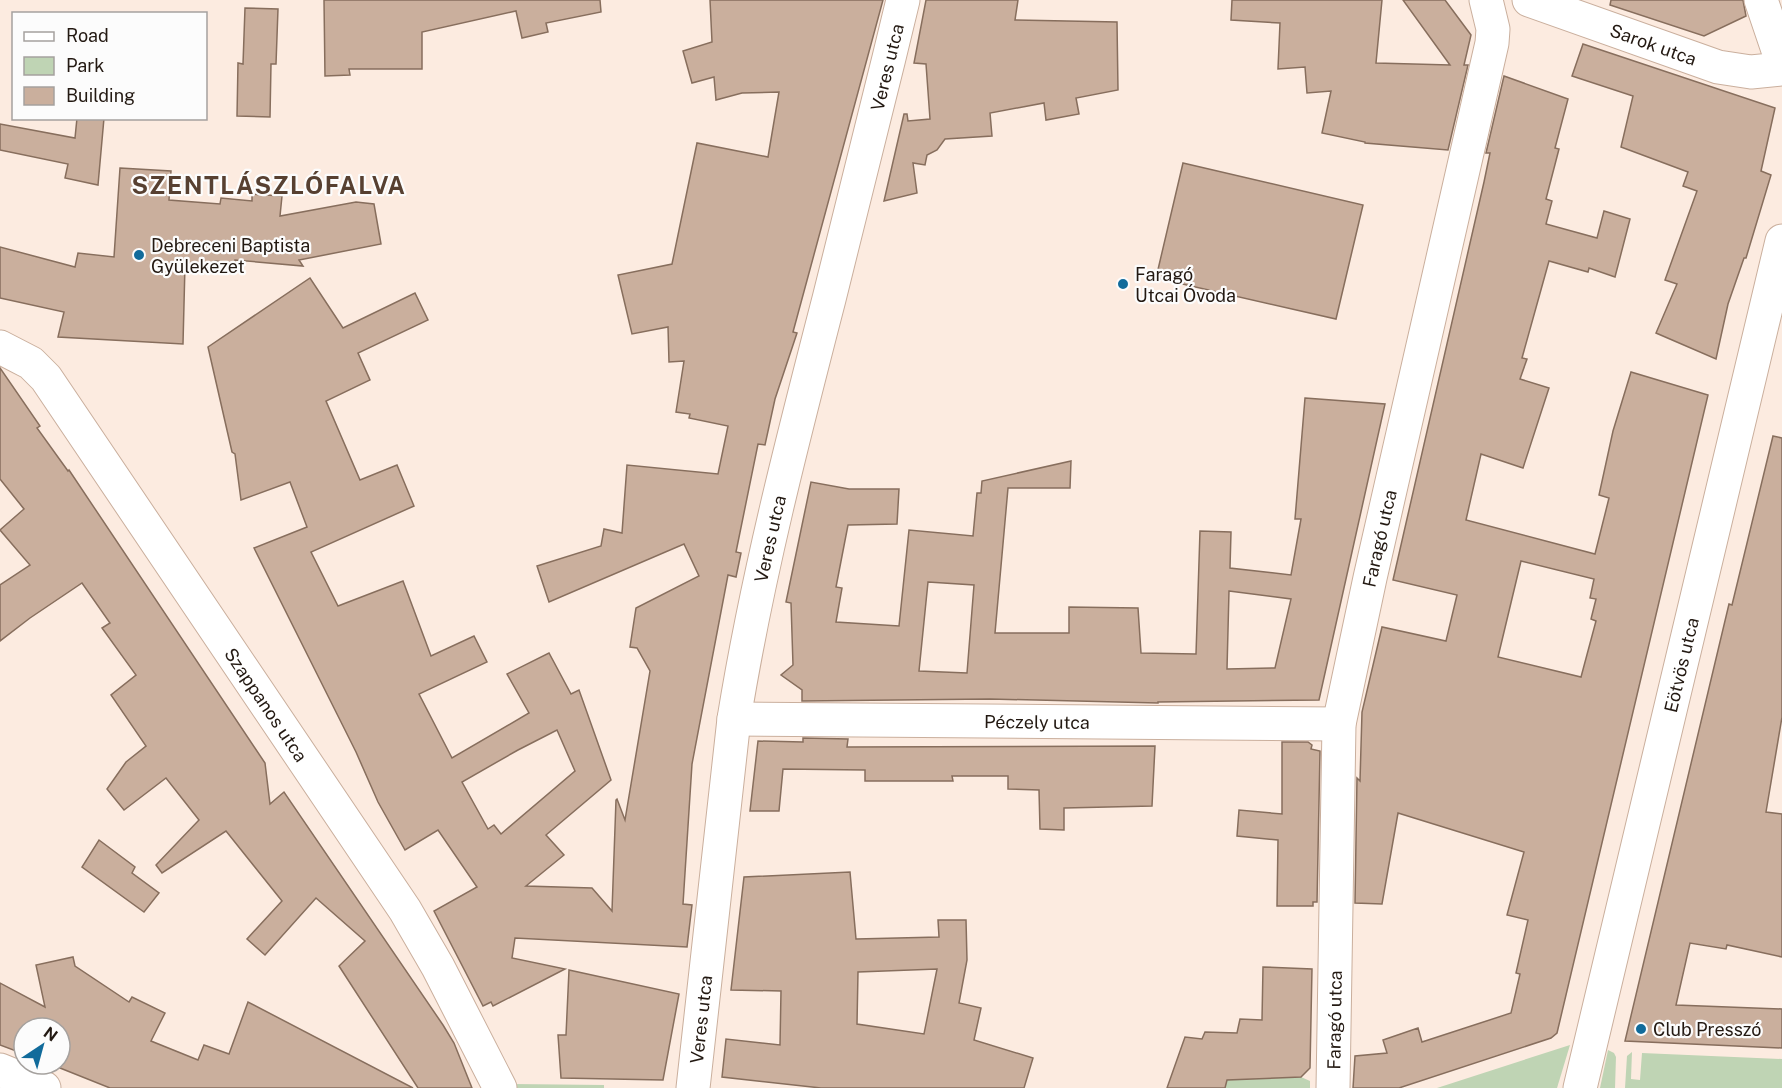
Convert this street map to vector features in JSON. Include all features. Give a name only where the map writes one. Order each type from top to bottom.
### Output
[{"type":"street","name":"Veres utca","points":[[693,1088],[734,719],[746,653],[784,474],[903,0]]},
{"type":"street","name":"Faragó utca","points":[[1333,1088],[1339,724],[1492,43],[1494,29],[1486,0]]},
{"type":"street","name":"Sarok utca","points":[[1529,0],[1718,67],[1751,72],[1782,69]]},
{"type":"street","points":[[1761,0],[1782,62]]},
{"type":"street","name":"Eötvös utca","points":[[1580,1088],[1782,241]]},
{"type":"street","name":"Szappanos utca","points":[[0,346],[31,363],[46,378],[405,910],[438,967],[500,1088]]},
{"type":"street","name":"Péczely utca","points":[[734,719],[1339,724]]},
{"type":"street","points":[[0,1070],[44,1088]]},
{"type":"green space","points":[[1570,1045],[1557,1088],[1437,1088]]},
{"type":"green space","points":[[1608,1050],[1616,1057],[1615,1088],[1600,1088]]},
{"type":"green space","points":[[1632,1052],[1631,1079],[1640,1080],[1642,1053],[1782,1059],[1782,1088],[1625,1088],[1627,1056]]},
{"type":"green space","points":[[1301,1077],[1310,1081],[1310,1088],[1225,1088],[1227,1080]]},
{"type":"green space","points":[[513,1084],[604,1085],[604,1088],[516,1088]]},
{"type":"building","points":[[324,0],[600,0],[601,12],[546,23],[548,32],[522,38],[516,11],[422,32],[422,69],[349,69],[350,75],[325,76]]},
{"type":"building","points":[[710,0],[883,0],[793,332],[797,333],[775,399],[765,445],[758,444],[736,552],[741,553],[736,577],[728,575],[692,764],[683,904],[692,905],[687,947],[515,938],[512,958],[565,969],[493,1006],[491,1002],[483,1006],[434,911],[477,887],[438,830],[405,850],[378,802],[356,752],[254,548],[307,527],[290,482],[241,500],[235,454],[232,452],[208,347],[310,278],[343,328],[415,293],[428,320],[358,353],[370,380],[326,401],[360,480],[397,465],[414,506],[311,552],[338,606],[403,581],[431,656],[474,636],[487,662],[419,694],[452,758],[529,713],[507,674],[549,653],[571,694],[579,690],[611,780],[546,835],[564,855],[526,886],[592,888],[612,911],[616,800],[625,820],[650,671],[637,648],[630,647],[636,608],[699,576],[684,544],[549,602],[537,566],[601,546],[604,529],[622,533],[627,465],[718,474],[728,426],[689,418],[690,414],[676,412],[684,361],[669,362],[668,327],[632,334],[618,275],[672,264],[697,143],[768,157],[779,92],[742,93],[716,100],[714,77],[692,83],[683,51],[712,42]],"holes":[[[557,730],[575,771],[501,834],[494,825],[488,829],[462,782]]]},
{"type":"building","points":[[926,0],[1018,0],[1015,20],[1117,22],[1118,90],[1076,98],[1079,114],[1046,120],[1044,103],[990,113],[992,136],[945,139],[937,150],[927,155],[925,165],[913,163],[917,193],[884,201],[904,114],[907,114],[908,121],[930,119],[926,64],[914,63]]},
{"type":"building","points":[[1232,0],[1382,0],[1376,63],[1450,65],[1403,0],[1445,0],[1471,35],[1464,65],[1468,65],[1448,150],[1365,143],[1322,133],[1331,91],[1307,93],[1305,67],[1278,69],[1280,23],[1231,20]]},
{"type":"building","points":[[1611,0],[1743,0],[1746,16],[1704,36],[1610,5]]},
{"type":"building","points":[[245,8],[278,9],[276,64],[271,64],[270,117],[237,116],[238,63],[243,64]]},
{"type":"building","points":[[1583,44],[1775,108],[1761,171],[1771,175],[1746,258],[1744,258],[1728,304],[1716,359],[1656,333],[1677,284],[1665,280],[1697,191],[1683,186],[1688,172],[1621,147],[1633,96],[1572,76]]},
{"type":"building","points":[[1504,76],[1568,99],[1555,148],[1559,149],[1546,199],[1552,201],[1546,224],[1597,238],[1604,211],[1630,219],[1615,277],[1589,268],[1588,272],[1549,261],[1522,358],[1527,359],[1520,379],[1549,388],[1523,468],[1481,454],[1466,520],[1595,554],[1609,498],[1599,495],[1613,431],[1631,372],[1708,395],[1557,1033],[1551,1038],[1399,1088],[1353,1088],[1355,1056],[1387,1053],[1383,1040],[1418,1028],[1422,1042],[1511,1013],[1520,974],[1516,973],[1528,920],[1507,915],[1524,852],[1398,813],[1382,904],[1355,903],[1357,778],[1360,781],[1362,712],[1382,627],[1446,641],[1457,595],[1393,580],[1484,182],[1490,153],[1486,153]],"holes":[[[1521,561],[1594,579],[1590,598],[1596,599],[1591,619],[1596,621],[1581,677],[1498,657]]]},
{"type":"building","points":[[77,120],[104,120],[98,185],[65,178],[68,164],[0,150],[0,124],[75,138]]},
{"type":"building","points":[[1183,163],[1363,205],[1336,319],[1156,278]]},
{"type":"building","points":[[120,168],[171,171],[169,200],[220,204],[221,198],[252,201],[252,194],[282,196],[280,216],[356,202],[374,204],[381,244],[299,260],[303,266],[235,260],[235,263],[215,261],[215,264],[207,264],[207,267],[185,265],[183,344],[58,337],[64,312],[0,298],[0,247],[75,267],[78,253],[114,257]]},
{"type":"building","points":[[0,368],[40,426],[37,428],[69,470],[265,763],[270,804],[284,792],[443,1025],[454,1043],[472,1088],[418,1088],[339,966],[365,941],[316,898],[265,955],[247,939],[282,901],[226,831],[162,873],[156,865],[199,820],[166,778],[124,810],[107,789],[126,762],[146,746],[111,695],[136,675],[102,628],[110,623],[82,583],[0,641],[0,585],[30,565],[0,530],[24,509],[0,479]]},
{"type":"building","points":[[1305,398],[1385,404],[1319,700],[1158,703],[990,699],[802,701],[802,690],[781,675],[793,665],[791,603],[786,602],[811,482],[849,489],[899,489],[897,524],[848,525],[836,587],[842,588],[836,622],[899,626],[909,530],[973,536],[977,493],[981,493],[982,481],[1071,461],[1070,488],[1008,488],[995,633],[1069,633],[1069,607],[1138,608],[1141,653],[1196,654],[1200,531],[1231,532],[1230,568],[1291,575],[1301,519],[1295,519]],"holes":[[[928,582],[974,585],[967,673],[919,671]],[[1229,591],[1291,599],[1275,668],[1227,669]]]},
{"type":"building","points":[[1773,436],[1782,438],[1782,717],[1766,812],[1782,814],[1782,957],[1727,945],[1726,949],[1690,943],[1676,1005],[1782,1009],[1782,1048],[1625,1041],[1729,604],[1732,605]]},
{"type":"building","points":[[803,738],[848,739],[847,747],[1155,746],[1152,806],[1064,808],[1064,830],[1040,829],[1039,790],[1008,789],[1008,776],[952,776],[953,781],[865,781],[865,770],[783,769],[779,811],[750,811],[758,741],[803,742]]},
{"type":"building","points":[[1282,742],[1308,742],[1312,745],[1311,749],[1320,751],[1317,902],[1313,902],[1313,906],[1277,906],[1278,840],[1237,836],[1239,810],[1282,814]]},
{"type":"building","points":[[99,840],[135,867],[132,873],[159,893],[144,912],[82,867]]},
{"type":"building","points":[[850,872],[856,939],[939,937],[938,920],[966,920],[967,960],[959,1003],[981,1008],[974,1040],[1033,1058],[1024,1088],[821,1088],[722,1077],[726,1039],[780,1045],[781,991],[731,990],[744,877]],"holes":[[[937,969],[924,1034],[857,1024],[858,972]]]},
{"type":"building","points":[[73,957],[75,966],[129,1002],[132,997],[165,1013],[151,1041],[198,1060],[204,1045],[229,1054],[248,1002],[413,1088],[110,1088],[72,1073],[72,1016],[12,1016],[12,1050],[0,1045],[0,983],[45,1007],[36,965]]},
{"type":"building","points":[[1263,967],[1312,969],[1310,1068],[1301,1077],[1227,1080],[1225,1088],[1167,1088],[1185,1037],[1202,1039],[1205,1032],[1237,1033],[1240,1019],[1262,1020]]},
{"type":"building","points":[[569,970],[679,994],[663,1080],[561,1078],[558,1035],[566,1035]]},
{"type":"place","name":"Debreceni Baptista Gyülekezet","points":[[139,255]]},
{"type":"place","name":"Faragó Utcai Óvoda","points":[[1123,284]]},
{"type":"place","name":"Club Presszó","points":[[1641,1029]]},
{"type":"district","name":"SZENTLÁSZLÓFALVA","points":[[269,185]]}]
